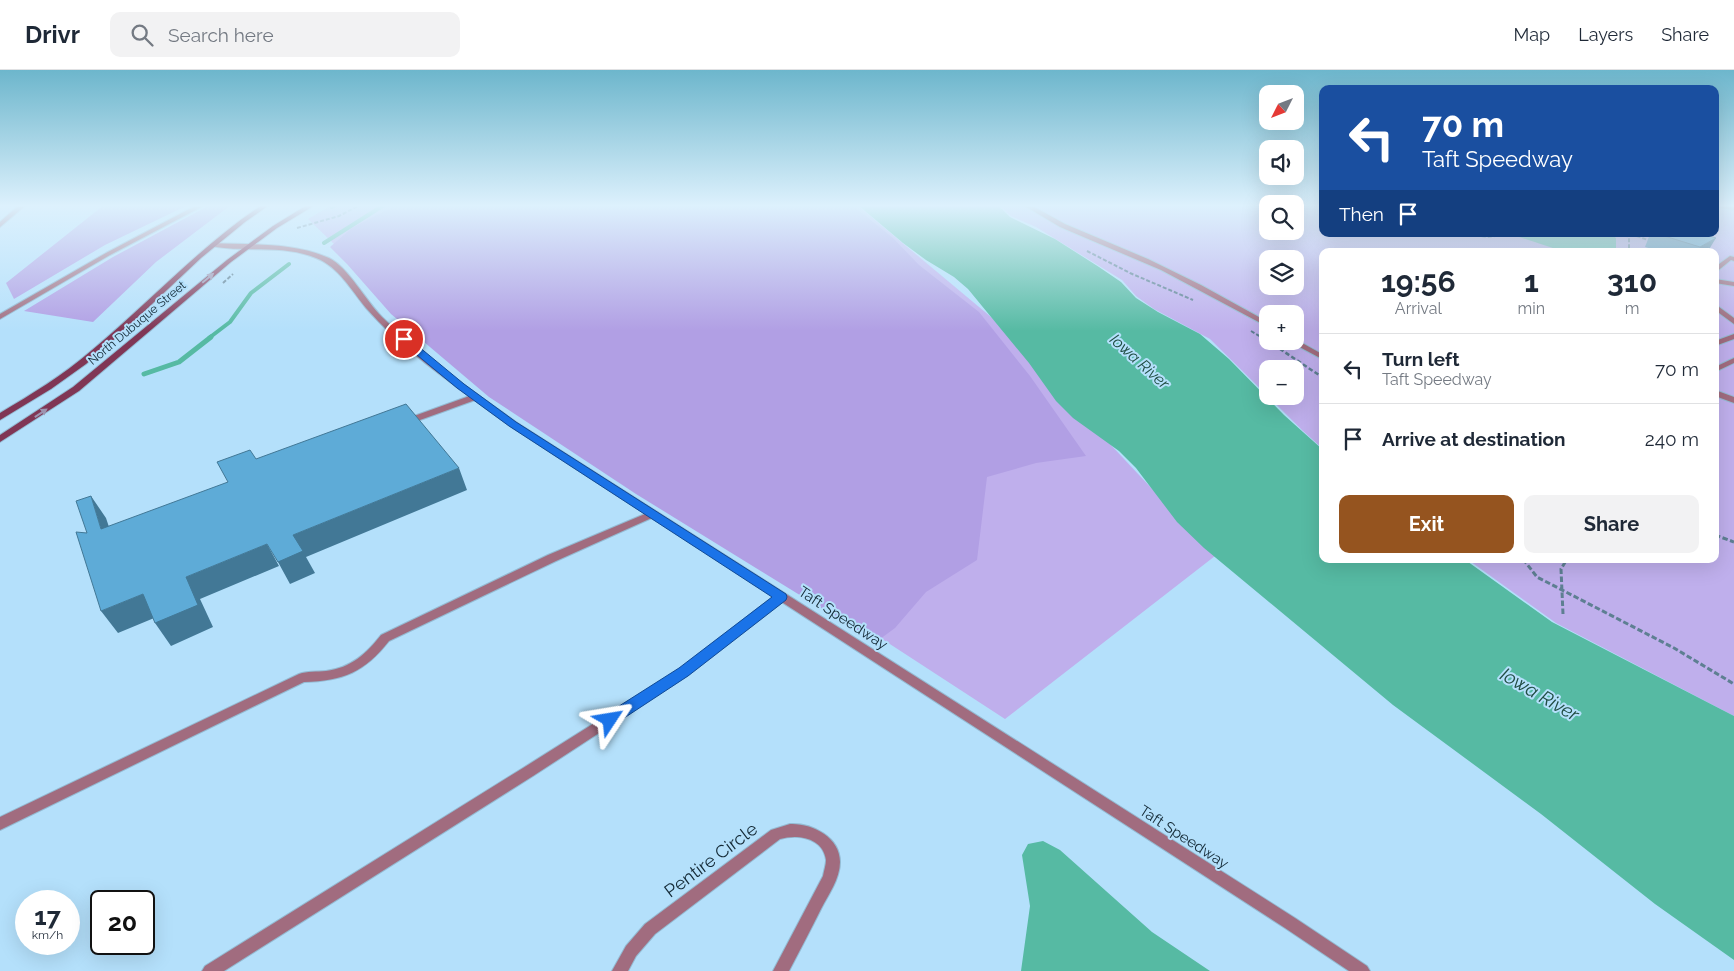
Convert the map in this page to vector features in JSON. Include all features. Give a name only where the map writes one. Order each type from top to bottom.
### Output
[{"type":"main road","name":"North Dubuque Street","points":[[0,417],[58,382],[80,365],[211,247]]},
{"type":"main road","name":"North Dubuque Street","points":[[0,439],[76,389],[248,247]]},
{"type":"street","points":[[0,317],[120,247]]},
{"type":"street","name":"Taft Speedway","points":[[248,247],[308,253],[330,262],[379,317],[416,350],[476,397],[528,434],[1290,922],[1362,971]]},
{"type":"street","points":[[1115,247],[1181,276],[1259,320]]},
{"type":"street","points":[[1719,267],[1730,258],[1734,258]]},
{"type":"street","points":[[1725,262],[1734,265]]},
{"type":"street","points":[[1719,282],[1734,284]]},
{"type":"street","points":[[1719,309],[1734,322]]},
{"type":"street","points":[[1719,342],[1734,336]]},
{"type":"street","points":[[1304,346],[1319,355]]},
{"type":"street","points":[[1719,368],[1734,360]]},
{"type":"street","points":[[1719,394],[1734,400]]},
{"type":"street","points":[[392,426],[476,397]]},
{"type":"street","points":[[0,824],[303,677],[323,678],[344,673],[360,665],[376,651],[385,638],[552,558],[652,514]]},
{"type":"street","points":[[210,971],[684,672],[781,597]]},
{"type":"street","name":"Pentire Circle","points":[[620,971],[630,951],[650,929],[776,834],[793,830],[808,832],[822,840],[830,850],[833,861],[830,877],[781,971]]},
{"type":"path","points":[[1082,247],[1130,273],[1196,301]]},
{"type":"path","points":[[216,288],[230,278],[234,272]]},
{"type":"path","points":[[1245,326],[1259,335]]},
{"type":"path","points":[[1282,350],[1319,375]]},
{"type":"path","points":[[1719,536],[1734,542]]},
{"type":"path","points":[[1526,563],[1537,577],[1674,648],[1734,684]]},
{"type":"path","points":[[1563,614],[1562,569],[1565,563]]},
{"type":"shaded area","points":[[51,247],[102,247],[14,299],[6,283]]},
{"type":"shaded area","points":[[132,247],[176,247],[156,262],[93,322],[24,311]]},
{"type":"shaded area","points":[[330,247],[902,247],[919,265],[979,312],[1030,376],[1086,456],[1036,463],[987,477],[977,560],[926,592],[895,628],[876,642],[636,494],[489,397],[391,314]]},
{"type":"shaded area","points":[[337,247],[907,247],[991,317],[1215,556],[1005,719],[458,363]]},
{"type":"shaded area","points":[[1069,247],[1734,247],[1734,716],[1556,623],[1473,563],[1719,563],[1719,248],[1319,248],[1319,445],[1277,405],[1304,405],[1304,360],[1259,360],[1259,387],[1210,339],[1154,309],[1136,296],[1122,280]]},
{"type":"water","name":"Iowa River","points":[[908,247],[1068,247],[1121,282],[1136,298],[1200,334],[1229,359],[1259,390],[1259,405],[1274,405],[1319,446],[1319,563],[1470,563],[1552,622],[1734,716],[1734,960],[1655,904],[1541,814],[1393,705],[1204,548],[1177,522],[1136,468],[1119,451],[1073,418],[1056,401],[1029,363],[968,289],[954,277]]},
{"type":"water","points":[[1550,247],[1616,247],[1616,248]]},
{"type":"water","points":[[1043,841],[1060,850],[1152,932],[1210,971],[1021,971],[1030,906],[1022,855],[1028,844]]},
{"type":"building","points":[[406,404],[459,468],[293,535],[303,551],[278,562],[267,544],[186,577],[198,605],[155,623],[143,594],[101,611],[76,532],[87,533],[76,501],[91,496],[101,529],[228,482],[217,462],[250,450],[256,459]]},
{"type":"waterway","points":[[209,338],[230,322],[251,293],[289,264]]},
{"type":"waterway","points":[[144,374],[179,362],[211,337]]},
{"type":"route","points":[[404,339],[460,386],[513,424],[781,597],[684,672],[610,720]]}]
